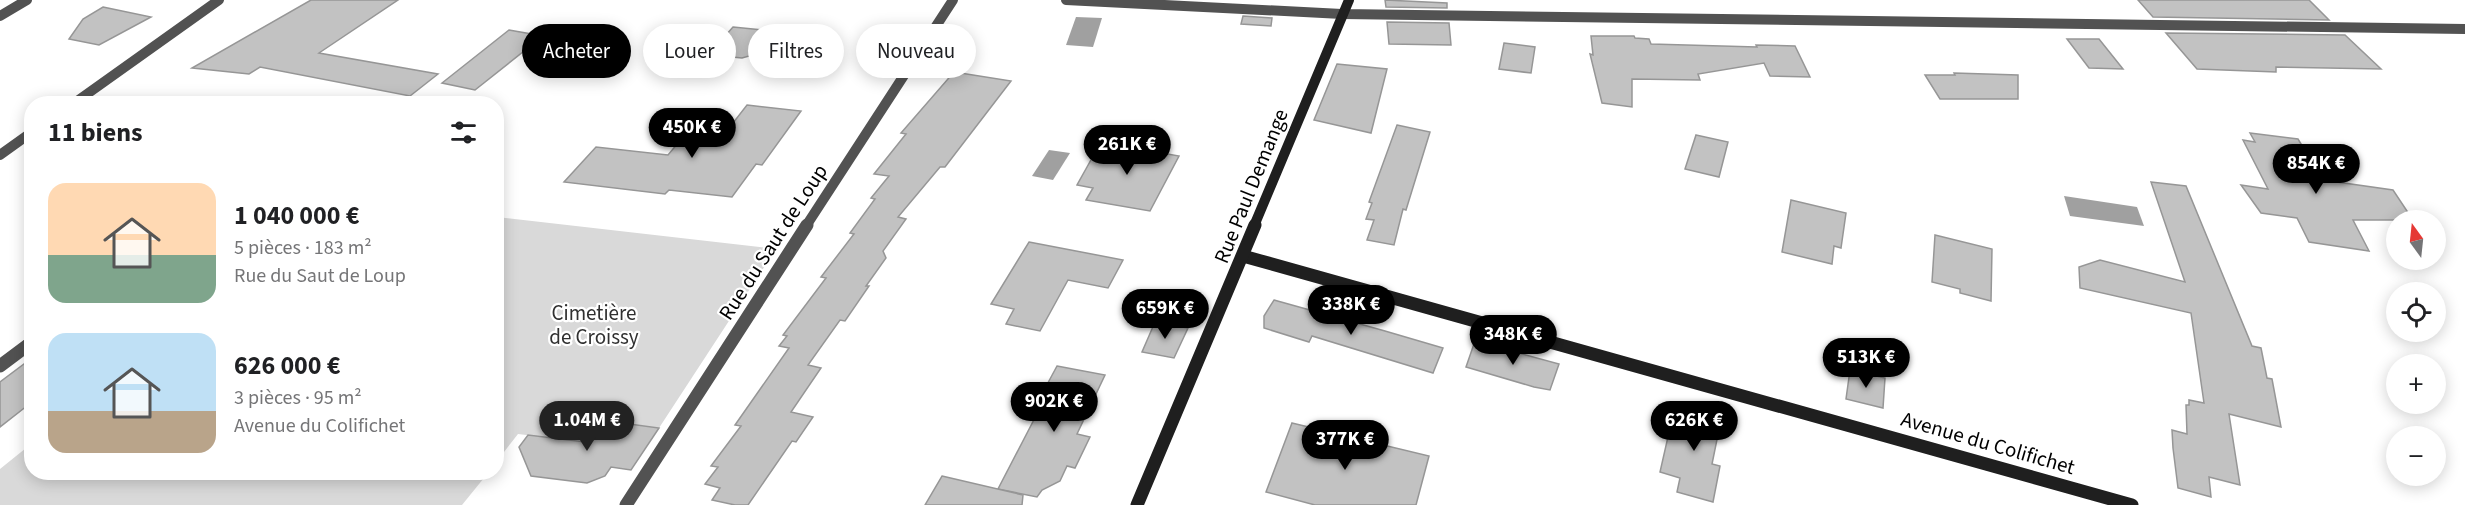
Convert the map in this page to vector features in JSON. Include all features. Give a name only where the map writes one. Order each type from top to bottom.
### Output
[{"type":"main road","name":"Rue Paul Demange","points":[[1137,505],[1349,0]]},
{"type":"main road","name":"Avenue du Colifichet","points":[[1243,256],[2132,505]]},
{"type":"street","points":[[0,16],[27,0]]},
{"type":"street","points":[[83,96],[219,0]]},
{"type":"street","name":"Rue du Saut de Loup","points":[[626,505],[953,0]]},
{"type":"street","points":[[1066,0],[1342,14],[2465,29]]},
{"type":"street","points":[[0,155],[24,138]]},
{"type":"street","points":[[0,366],[24,348]]},
{"type":"green space","name":"Cimetière de Croissy","points":[[504,218],[776,249],[659,428],[600,420],[585,442],[518,434],[504,452]]},
{"type":"green space","points":[[24,450],[24,480],[482,480],[462,505],[0,505],[0,469]]},
{"type":"shaded area","points":[[1076,17],[1102,18],[1093,47],[1066,45]]},
{"type":"shaded area","points":[[1049,150],[1070,153],[1053,180],[1032,176]]},
{"type":"shaded area","points":[[2064,196],[2137,207],[2144,226],[2070,216]]},
{"type":"building","points":[[311,0],[398,0],[319,53],[438,74],[410,96],[260,67],[249,74],[192,68]]},
{"type":"building","points":[[1385,0],[1447,3],[1447,8],[1386,7]]},
{"type":"building","points":[[2138,0],[2309,0],[2329,20],[2153,17]]},
{"type":"building","points":[[103,7],[151,17],[99,45],[69,39],[83,19]]},
{"type":"building","points":[[1243,16],[1272,18],[1271,26],[1241,24]]},
{"type":"building","points":[[1387,22],[1449,23],[1451,45],[1389,44]]},
{"type":"building","points":[[736,27],[748,29],[748,56],[736,57]]},
{"type":"building","points":[[509,30],[522,32],[522,53],[475,90],[442,83]]},
{"type":"building","points":[[2166,33],[2345,35],[2381,69],[2276,67],[2276,72],[2197,69]]},
{"type":"building","points":[[1591,36],[1634,36],[1649,39],[1651,44],[1795,46],[1810,77],[1770,76],[1764,63],[1698,74],[1700,80],[1632,79],[1632,107],[1602,103],[1590,54],[1593,55]]},
{"type":"building","points":[[2067,39],[2099,39],[2123,69],[2089,68]]},
{"type":"building","points":[[1504,43],[1535,47],[1531,73],[1499,69]]},
{"type":"building","points":[[1337,64],[1387,69],[1371,133],[1314,120]]},
{"type":"building","points":[[1954,73],[2018,75],[2018,99],[1940,99],[1925,75],[1955,75]]},
{"type":"building","points":[[976,75],[1011,81],[945,167],[940,167],[898,217],[906,219],[883,251],[886,258],[866,286],[869,286],[845,321],[840,320],[808,365],[821,368],[791,412],[813,417],[796,442],[792,441],[748,505],[712,500],[720,488],[705,484],[718,467],[711,466],[741,426],[735,425],[789,348],[779,346],[787,336],[783,335],[826,278],[821,277],[854,234],[850,233],[875,199],[871,198],[889,176],[874,174],[906,134],[901,133],[949,78],[976,78]]},
{"type":"building","points":[[747,105],[801,111],[762,165],[756,164],[732,197],[669,190],[665,194],[564,182],[596,147],[668,155],[683,137],[719,141]]},
{"type":"building","points":[[1397,125],[1430,132],[1406,210],[1403,209],[1394,245],[1367,240],[1374,220],[1366,219],[1372,203],[1369,202]]},
{"type":"building","points":[[2250,133],[2298,139],[2323,180],[2393,190],[2406,210],[2386,210],[2386,220],[2353,220],[2369,251],[2309,242],[2297,218],[2261,213],[2241,185],[2268,189],[2243,140],[2255,142]]},
{"type":"building","points":[[1696,135],[1728,142],[1719,177],[1685,169]]},
{"type":"building","points":[[1101,142],[1179,156],[1150,211],[1086,200],[1093,188],[1077,185]]},
{"type":"building","points":[[2151,182],[2186,186],[2252,346],[2261,348],[2267,378],[2272,379],[2281,427],[2229,414],[2240,485],[2209,477],[2211,497],[2178,488],[2173,448],[2172,430],[2187,434],[2186,405],[2189,405],[2189,400],[2204,403],[2191,313],[2080,288],[2079,267],[2100,260],[2185,282]]},
{"type":"building","points":[[1791,200],[1846,213],[1841,248],[1834,246],[1832,264],[1782,252]]},
{"type":"building","points":[[1935,235],[1992,249],[1991,301],[1960,293],[1960,289],[1932,282]]},
{"type":"building","points":[[1029,242],[1123,260],[1108,288],[1068,280],[1040,331],[1006,324],[1014,309],[991,304]]},
{"type":"building","points":[[1274,300],[1443,348],[1433,373],[1312,336],[1309,342],[1264,328],[1264,316]]},
{"type":"building","points":[[1155,322],[1188,328],[1174,358],[1142,352]]},
{"type":"building","points":[[1475,341],[1559,364],[1550,390],[1466,367]]},
{"type":"building","points":[[24,364],[24,408],[0,427],[0,382]]},
{"type":"building","points":[[1057,366],[1105,375],[1077,434],[1090,437],[1075,468],[1067,466],[1060,481],[1042,490],[1037,497],[998,489],[1040,408],[1035,407]]},
{"type":"building","points":[[1850,370],[1885,378],[1883,408],[1846,399]]},
{"type":"building","points":[[1697,403],[1723,410],[1712,464],[1720,466],[1713,502],[1677,492],[1680,478],[1660,472],[1670,428],[1677,430],[1682,411],[1694,414]]},
{"type":"building","points":[[600,420],[659,428],[631,470],[611,467],[605,476],[587,483],[531,476],[519,447],[528,435],[585,442]]},
{"type":"building","points":[[1292,423],[1429,456],[1416,505],[1315,505],[1266,492]]},
{"type":"building","points":[[942,476],[1023,495],[1022,505],[925,505]]}]
